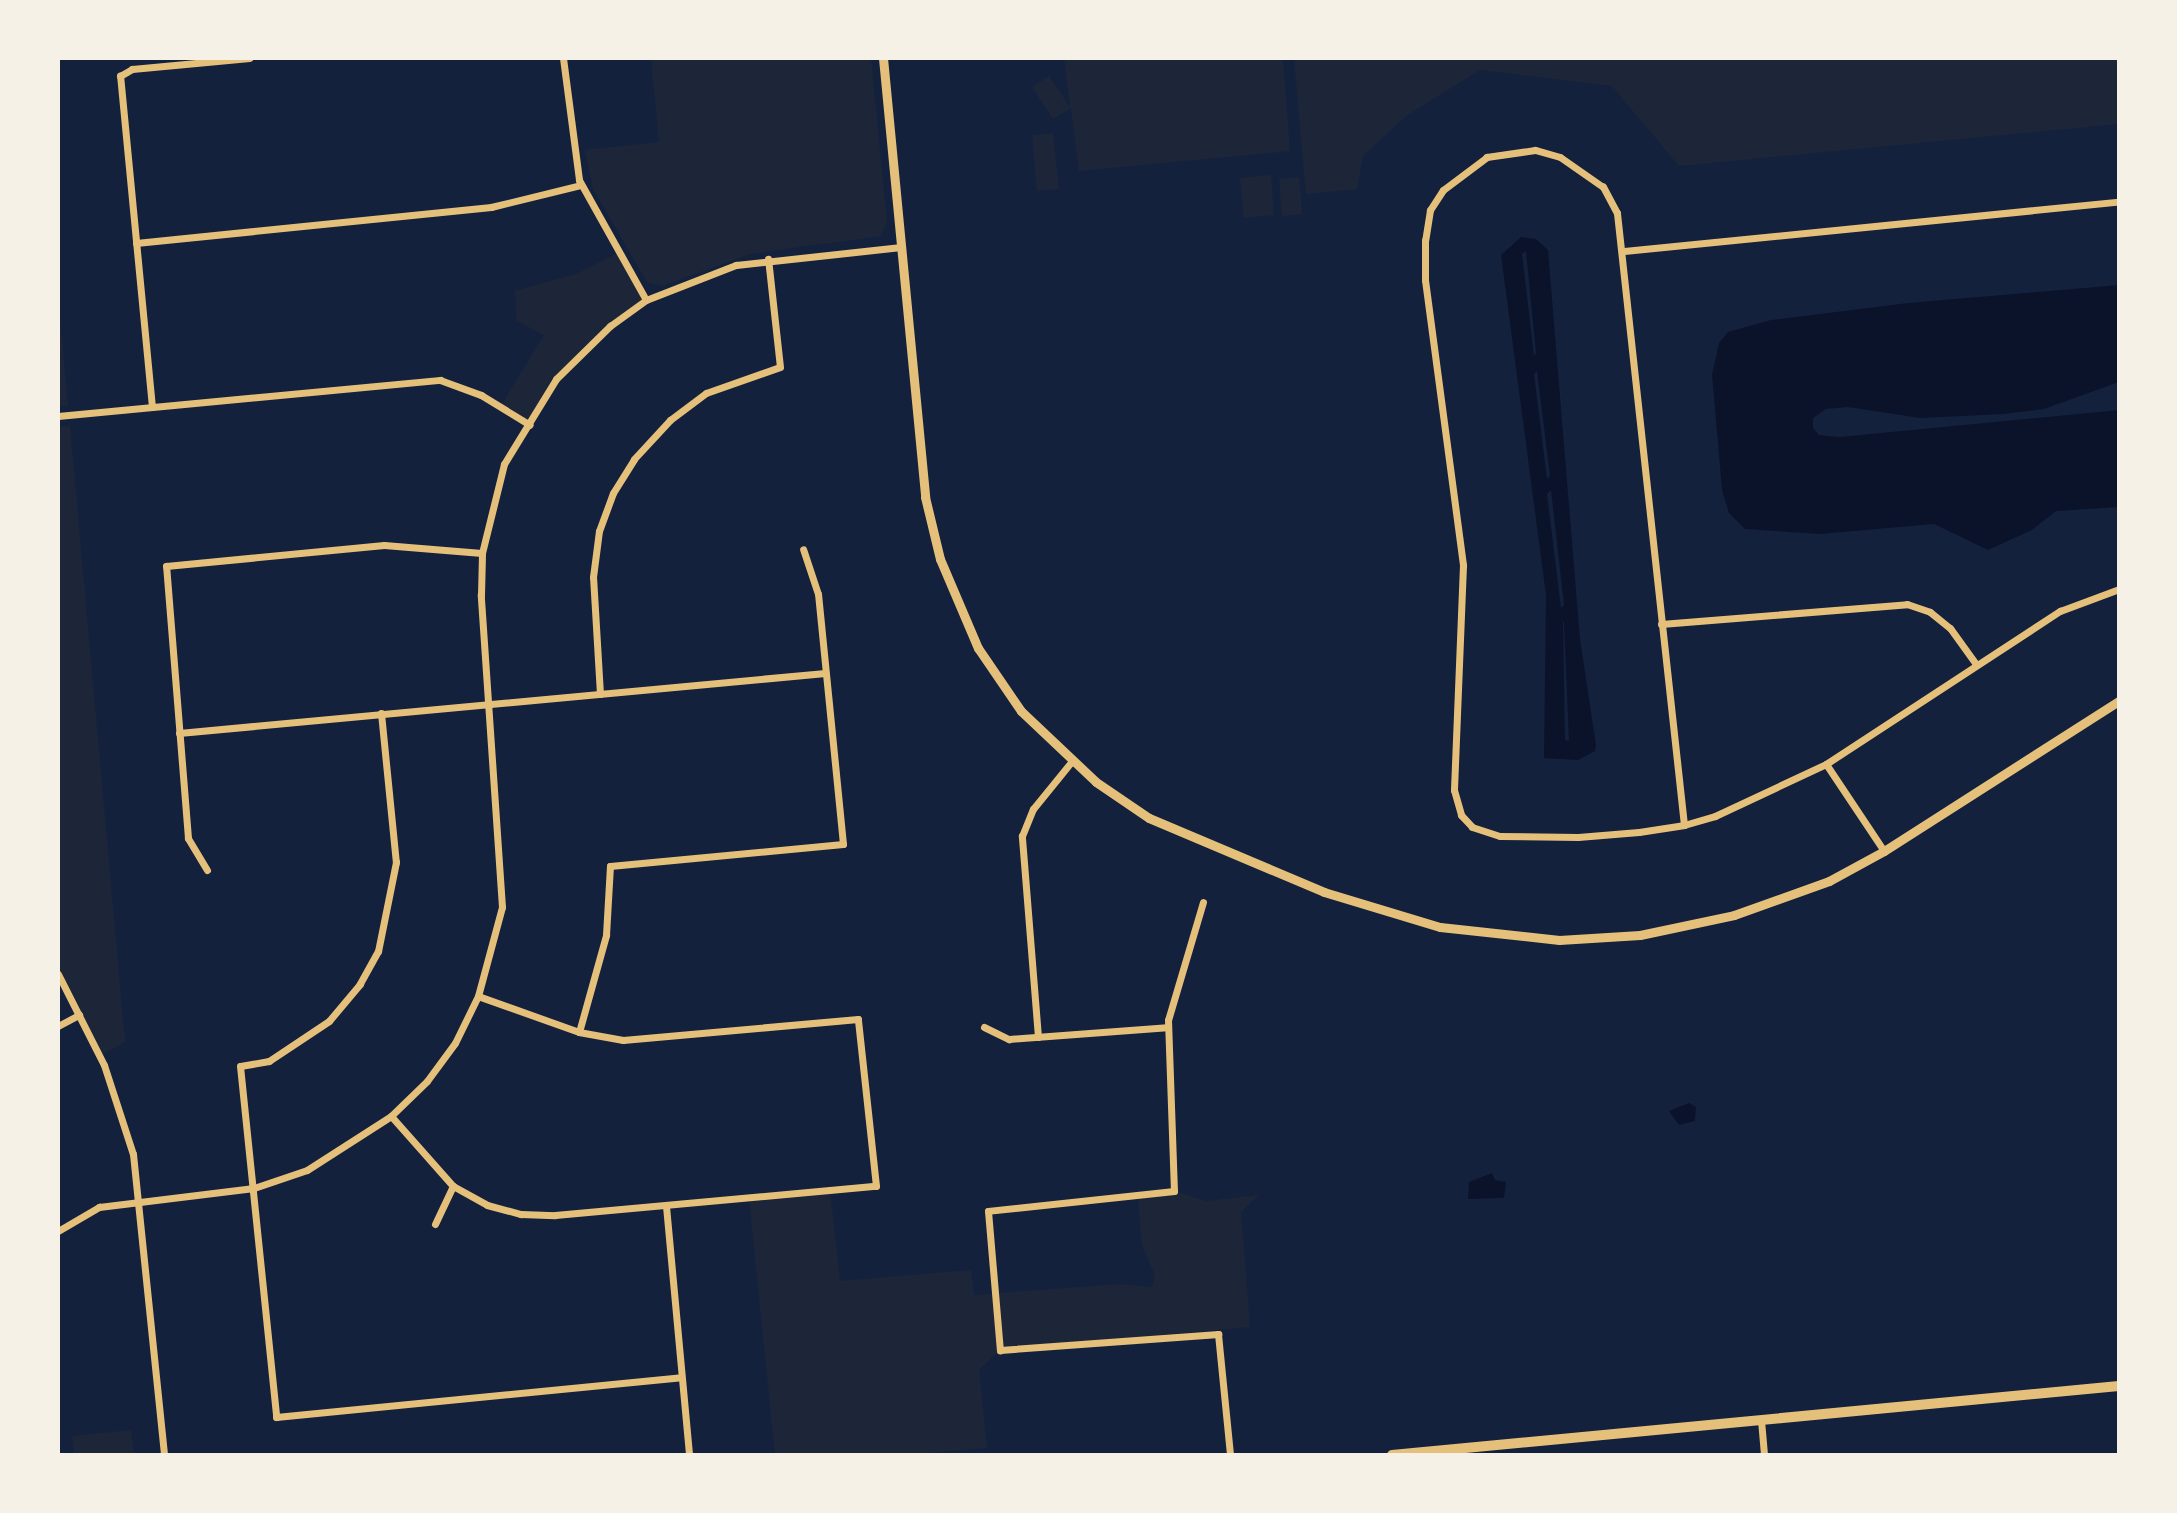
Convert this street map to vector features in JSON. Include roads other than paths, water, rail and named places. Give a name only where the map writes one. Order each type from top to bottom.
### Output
[{"type":"main road","points":[[1392,1455],[2119,1386]]},
{"type":"street","points":[[152,407],[120,76],[132,69],[249,58]]},
{"type":"street","points":[[563,58],[581,185],[646,300]]},
{"type":"street","points":[[883,58],[925,497],[940,559],[978,648],[1021,711],[1072,761],[1122,801],[1215,849],[1390,914],[1487,935],[1572,939],[1675,931],[1794,897],[1884,851],[2119,701]]},
{"type":"street","points":[[1684,825],[1624,251],[1617,213],[1603,187],[1560,157],[1535,150],[1511,152],[1474,165],[1443,190],[1430,210],[1425,240],[1425,280],[1463,565],[1454,790],[1461,815],[1472,827],[1500,836],[1578,837],[1684,825],[1768,793],[1826,764],[2060,611],[2119,589]]},
{"type":"street","points":[[136,243],[502,206],[581,185]]},
{"type":"street","points":[[1624,251],[2119,202]]},
{"type":"street","points":[[58,1231],[99,1207],[139,1199],[254,1188],[307,1170],[391,1116],[455,1043],[478,996],[502,907],[482,553],[504,464],[556,379],[580,353],[646,300],[725,268],[768,259],[901,247]]},
{"type":"street","points":[[600,694],[593,577],[599,531],[613,493],[634,459],[682,411],[745,375],[780,367],[768,259]]},
{"type":"street","points":[[58,416],[440,380],[481,395],[530,425]]},
{"type":"street","points":[[207,870],[188,838],[166,566],[384,545],[482,553]]},
{"type":"street","points":[[579,1032],[606,935],[610,866],[843,844],[818,594],[803,549]]},
{"type":"street","points":[[1661,624],[1907,604],[1930,612],[1950,628],[1976,664]]},
{"type":"street","points":[[179,733],[825,673]]},
{"type":"street","points":[[381,713],[396,862],[378,951],[360,984],[309,1038],[269,1061],[240,1066],[276,1417],[681,1377]]},
{"type":"street","points":[[1038,1037],[1022,836],[1033,809],[1072,761]]},
{"type":"street","points":[[1826,764],[1884,851]]},
{"type":"street","points":[[1203,902],[1167,1027],[1174,1191],[988,1211],[1000,1350],[1218,1334],[1230,1455]]},
{"type":"street","points":[[58,974],[121,1107],[139,1199],[164,1455]]},
{"type":"street","points":[[391,1116],[453,1186],[487,1205],[521,1214],[666,1206],[876,1186],[858,1019],[665,1039],[579,1032],[478,996]]},
{"type":"street","points":[[58,1026],[79,1015]]},
{"type":"street","points":[[984,1027],[1009,1039],[1167,1027]]},
{"type":"street","points":[[435,1224],[453,1186]]},
{"type":"street","points":[[666,1206],[689,1455]]},
{"type":"street","points":[[1761,1420],[1764,1455]]}]
